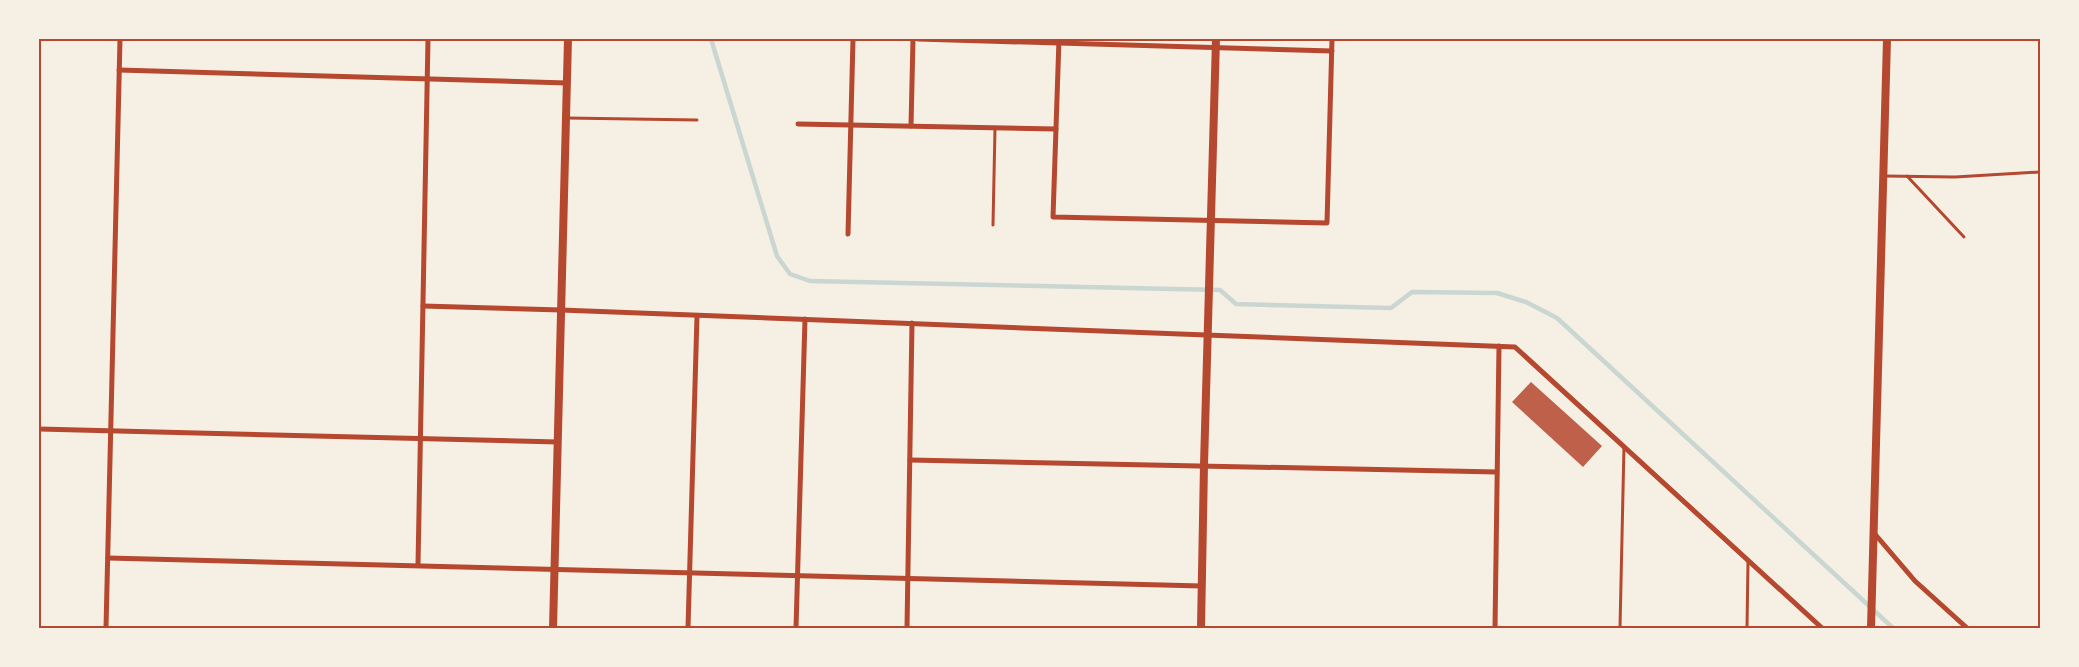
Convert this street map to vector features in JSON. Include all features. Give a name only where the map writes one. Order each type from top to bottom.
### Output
[{"type":"street","points":[[106,628],[120,39]]},
{"type":"street","points":[[418,565],[428,39]]},
{"type":"street","points":[[553,628],[568,39]]},
{"type":"street","points":[[848,234],[853,39]]},
{"type":"street","points":[[911,126],[913,39]]},
{"type":"street","points":[[918,39],[1059,41],[1332,52]]},
{"type":"street","points":[[1201,628],[1216,39]]},
{"type":"street","points":[[1059,41],[1053,217],[1327,223],[1332,39]]},
{"type":"street","points":[[1871,628],[1887,39]]},
{"type":"street","points":[[119,70],[567,83]]},
{"type":"street","points":[[798,124],[1056,129]]},
{"type":"street","points":[[423,306],[1208,331],[1515,347],[1822,628]]},
{"type":"street","points":[[688,628],[697,316]]},
{"type":"street","points":[[796,628],[805,319]]},
{"type":"street","points":[[907,628],[912,323]]},
{"type":"street","points":[[1495,628],[1499,346]]},
{"type":"street","points":[[39,429],[558,442]]},
{"type":"street","points":[[910,460],[1497,472]]},
{"type":"street","points":[[1874,532],[1915,581],[1967,628]]},
{"type":"street","points":[[108,558],[1202,586]]},
{"type":"lane","points":[[566,118],[696,120]]},
{"type":"lane","points":[[993,225],[994,128]]},
{"type":"lane","points":[[1884,176],[1956,176],[2040,172]]},
{"type":"lane","points":[[1907,176],[1964,237]]},
{"type":"lane","points":[[1620,628],[1624,446]]},
{"type":"lane","points":[[1747,628],[1748,559]]},
{"type":"building","points":[[1531,382],[1602,446],[1583,467],[1512,402]]},
{"type":"waterway","points":[[711,39],[777,256],[790,274],[810,281],[1220,290],[1236,304],[1391,308],[1412,292],[1497,293],[1526,302],[1557,318],[1893,628]]}]
